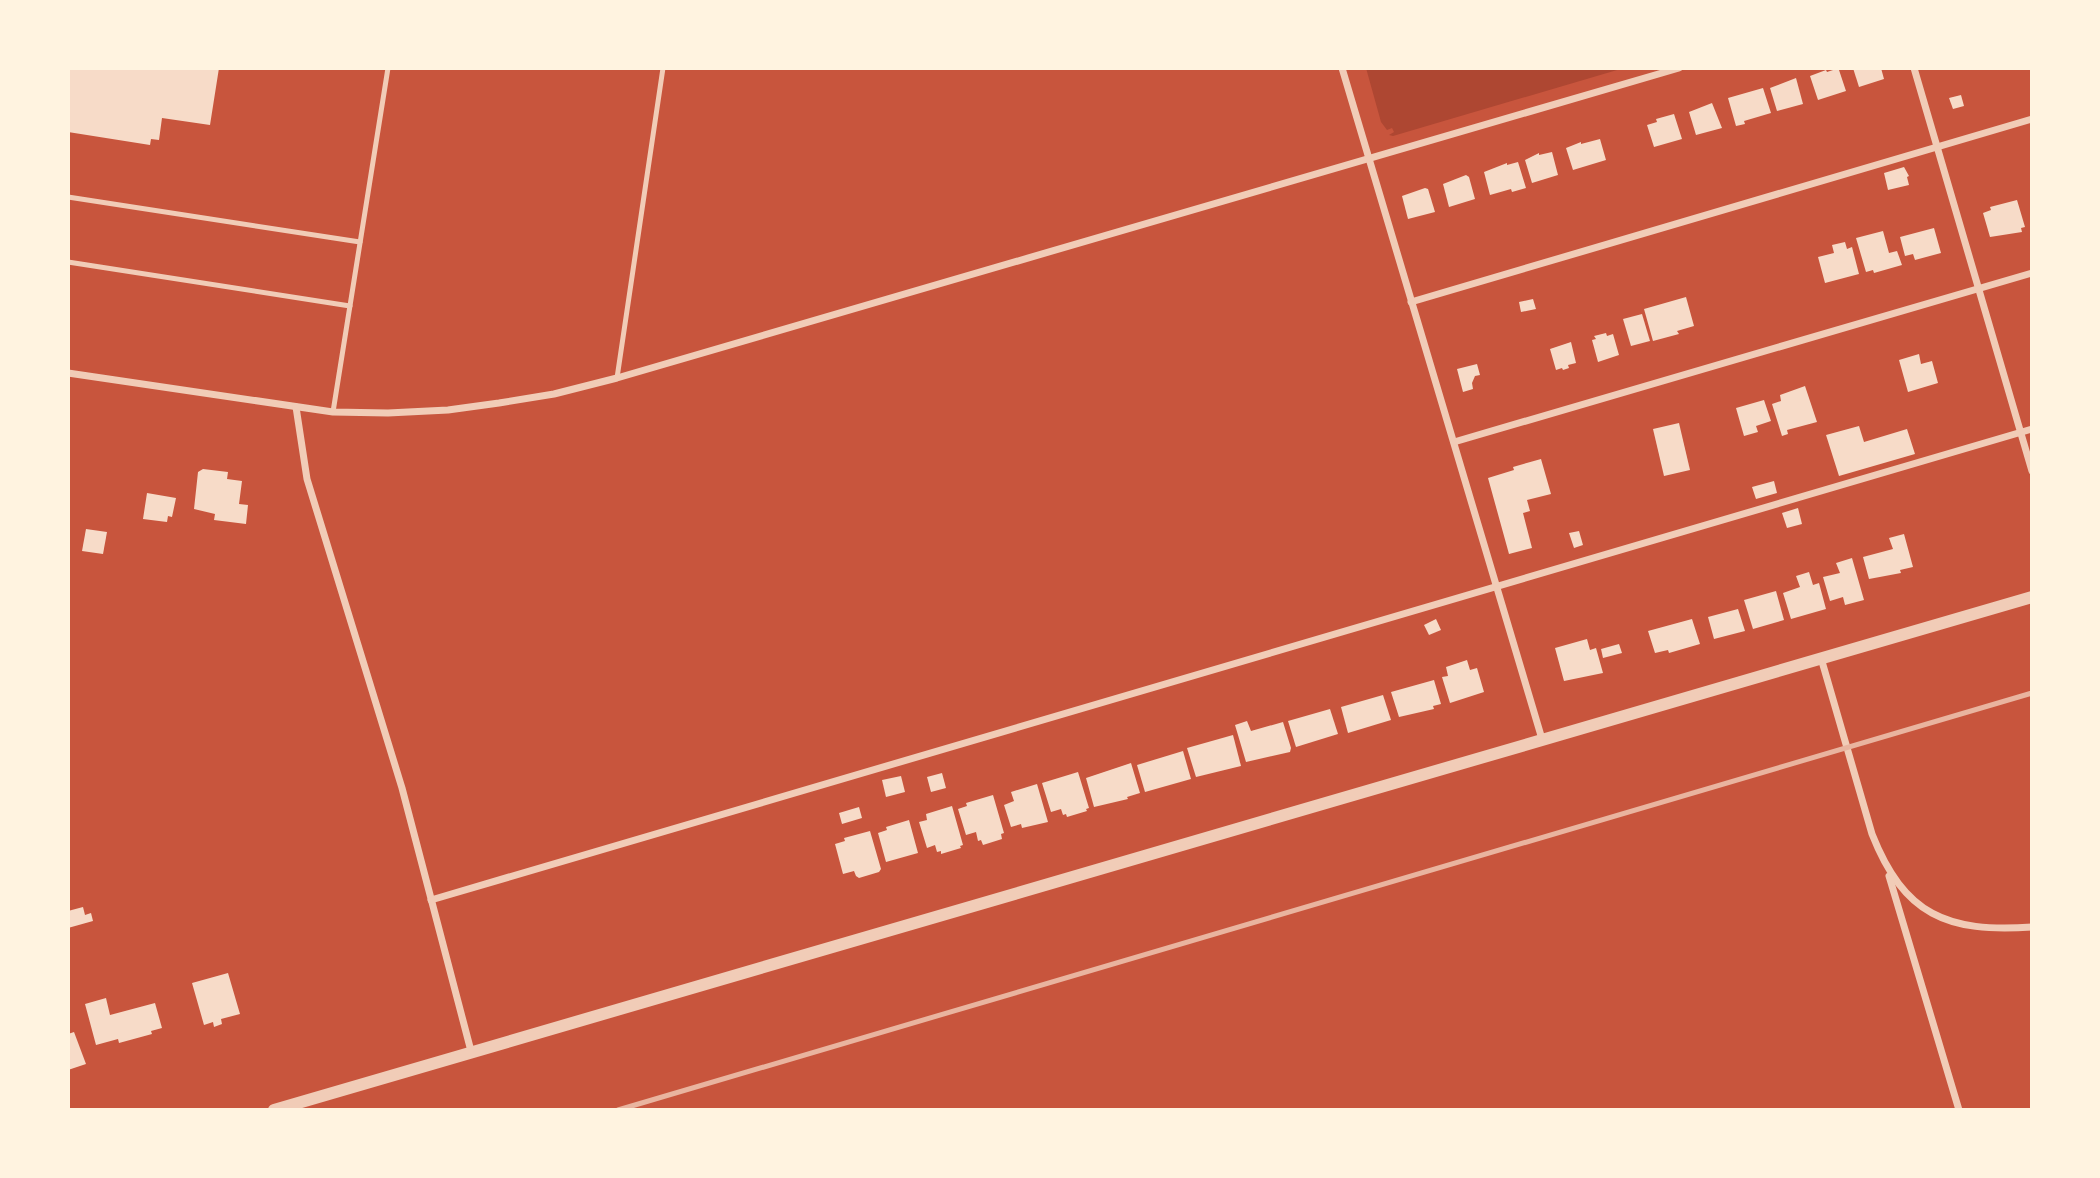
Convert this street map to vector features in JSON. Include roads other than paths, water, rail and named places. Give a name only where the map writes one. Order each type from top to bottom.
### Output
[{"type":"street","points":[[1342,68],[1542,739]]},
{"type":"street","points":[[68,373],[333,412],[448,410],[554,394],[617,378],[1679,68]]},
{"type":"street","points":[[1914,68],[2032,471]]},
{"type":"street","points":[[1411,302],[2032,119]]},
{"type":"street","points":[[1454,442],[2032,273]]},
{"type":"street","points":[[296,407],[307,479],[402,789],[471,1051]]},
{"type":"street","points":[[431,900],[2032,429]]},
{"type":"street","points":[[274,1110],[2032,597]]},
{"type":"street","points":[[1821,658],[1872,834],[1886,866],[1959,1110]]},
{"type":"street","points":[[1886,866],[1901,889],[1913,901],[1938,915],[1974,926],[2004,929],[2032,927]]},
{"type":"lane","points":[[333,412],[388,68]]},
{"type":"lane","points":[[617,378],[663,68]]},
{"type":"lane","points":[[68,197],[360,242]]},
{"type":"lane","points":[[68,262],[350,306]]},
{"type":"railway","points":[[618,1110],[2032,693]]}]
